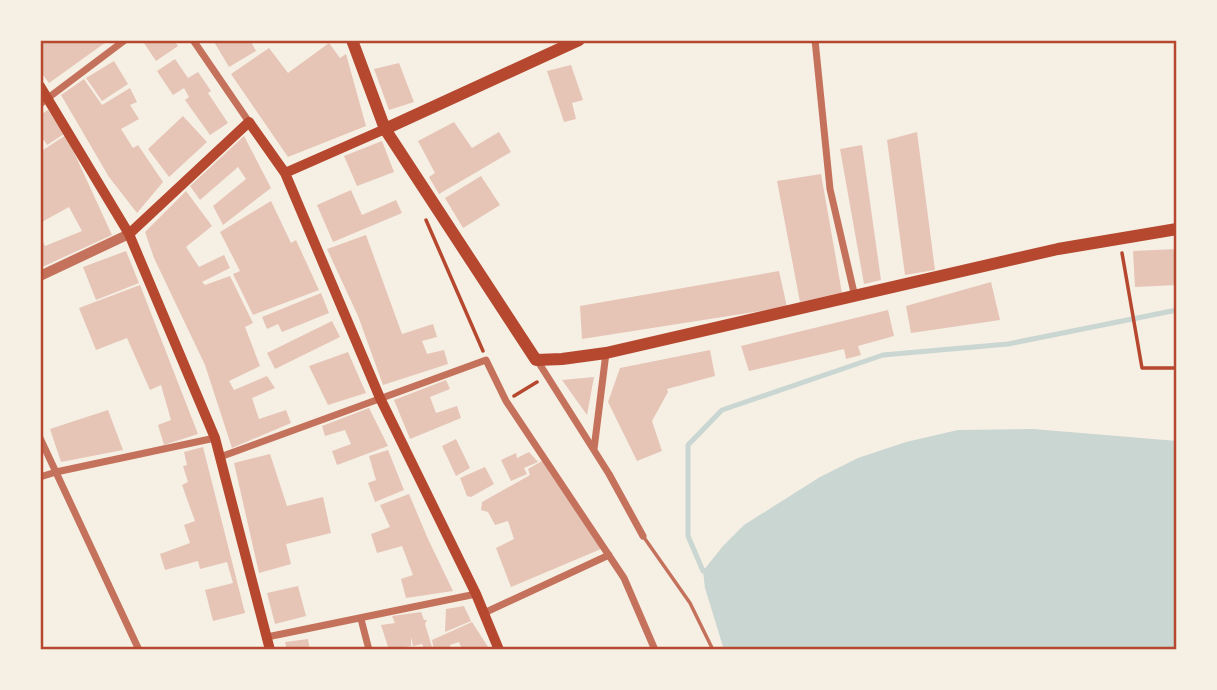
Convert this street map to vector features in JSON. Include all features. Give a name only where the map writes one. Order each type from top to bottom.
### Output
[{"type":"main road","points":[[352,40],[385,129],[536,360],[606,353],[1058,249],[1177,229]]},
{"type":"main road","points":[[285,173],[579,40]]},
{"type":"main road","points":[[40,86],[45,100],[129,234],[215,438],[270,650]]},
{"type":"main road","points":[[129,234],[249,122],[285,173],[380,398],[476,594],[499,650]]},
{"type":"street","points":[[45,100],[125,40]]},
{"type":"street","points":[[193,40],[249,122]]},
{"type":"street","points":[[815,40],[830,189],[855,297]]},
{"type":"street","points":[[40,276],[129,234]]},
{"type":"street","points":[[594,450],[606,353]]},
{"type":"street","points":[[220,457],[486,360],[506,401],[624,578],[655,650]]},
{"type":"street","points":[[536,360],[594,450],[643,536]]},
{"type":"street","points":[[40,438],[139,650]]},
{"type":"street","points":[[40,477],[215,438]]},
{"type":"street","points":[[484,613],[609,555]]},
{"type":"street","points":[[267,637],[476,594]]},
{"type":"street","points":[[361,619],[369,650]]},
{"type":"lane","points":[[643,536],[690,603],[713,650]]},
{"type":"path","points":[[424,214],[486,360]]},
{"type":"path","points":[[1119,237],[1142,368],[1177,368]]},
{"type":"path","points":[[506,401],[534,384]]},
{"type":"shaded area","points":[[1033,429],[1177,441],[1177,650],[724,650],[705,588],[703,571],[744,525],[820,477],[858,458],[906,442],[958,430]]},
{"type":"building","points":[[40,40],[109,40],[49,83],[40,71]]},
{"type":"building","points":[[142,40],[174,40],[178,46],[156,61]]},
{"type":"building","points":[[213,40],[250,40],[256,51],[229,67]]},
{"type":"building","points":[[329,43],[340,58],[346,54],[366,126],[288,157],[231,74],[269,48],[288,73]]},
{"type":"building","points":[[175,59],[188,78],[198,72],[228,123],[210,135],[185,100],[189,97],[184,88],[173,95],[157,71]]},
{"type":"building","points":[[114,61],[128,84],[102,101],[86,78]]},
{"type":"building","points":[[399,63],[414,102],[389,110],[374,69]]},
{"type":"building","points":[[571,65],[583,100],[572,103],[576,119],[564,122],[547,71]]},
{"type":"building","points":[[84,79],[102,105],[130,88],[137,102],[130,105],[139,119],[121,129],[133,148],[138,145],[163,182],[137,213],[109,177],[61,95]]},
{"type":"building","points":[[48,110],[64,134],[47,145],[44,140],[40,142],[40,115]]},
{"type":"building","points":[[183,116],[207,142],[169,177],[148,149]]},
{"type":"building","points":[[454,122],[472,148],[499,132],[511,152],[439,194],[429,177],[435,173],[418,141]]},
{"type":"building","points":[[917,132],[935,270],[905,275],[887,140]]},
{"type":"building","points":[[66,135],[112,235],[40,268],[40,236],[45,246],[82,231],[69,207],[40,223],[40,152]]},
{"type":"building","points":[[244,136],[271,188],[223,225],[213,206],[246,179],[238,167],[200,200],[190,186]]},
{"type":"building","points":[[382,141],[394,172],[357,186],[344,156]]},
{"type":"building","points":[[862,145],[881,280],[864,284],[840,149]]},
{"type":"building","points":[[821,174],[842,293],[800,302],[777,181]]},
{"type":"building","points":[[481,176],[500,205],[463,228],[445,198]]},
{"type":"building","points":[[351,190],[362,215],[396,200],[402,213],[333,242],[317,205]]},
{"type":"building","points":[[186,191],[212,226],[186,247],[199,267],[224,255],[230,268],[202,282],[205,285],[230,276],[253,323],[245,327],[260,366],[229,381],[234,390],[267,376],[275,388],[252,398],[259,419],[286,410],[291,423],[232,448],[205,365],[154,258],[145,232]]},
{"type":"building","points":[[271,201],[291,243],[296,240],[319,290],[253,315],[233,274],[240,271],[220,232]]},
{"type":"building","points":[[366,235],[402,334],[433,324],[437,337],[422,341],[427,354],[444,350],[448,364],[383,385],[358,316],[327,249]]},
{"type":"building","points":[[1177,249],[1177,285],[1135,287],[1133,251]]},
{"type":"building","points":[[126,251],[139,283],[96,300],[83,267]]},
{"type":"building","points":[[779,271],[787,307],[582,339],[580,306]]},
{"type":"building","points":[[991,282],[1000,320],[911,333],[906,306]]},
{"type":"building","points":[[140,285],[198,434],[164,445],[158,425],[171,420],[161,385],[150,390],[127,338],[96,350],[79,308]]},
{"type":"building","points":[[321,293],[329,313],[282,332],[278,324],[267,329],[262,317]]},
{"type":"building","points":[[888,310],[894,336],[858,346],[861,355],[846,359],[844,349],[749,371],[741,346]]},
{"type":"building","points":[[332,321],[340,337],[275,369],[267,353]]},
{"type":"building","points":[[710,350],[715,376],[667,389],[668,392],[652,421],[662,451],[637,461],[608,402],[620,368]]},
{"type":"building","points":[[348,352],[366,393],[328,405],[309,366]]},
{"type":"building","points":[[594,377],[587,415],[562,380]]},
{"type":"building","points":[[446,380],[450,389],[430,397],[436,413],[457,406],[461,418],[410,439],[394,400]]},
{"type":"building","points":[[369,408],[388,446],[337,465],[332,451],[351,444],[345,430],[325,436],[322,426]]},
{"type":"building","points":[[108,410],[123,450],[61,462],[50,429]]},
{"type":"building","points":[[456,439],[470,468],[456,476],[442,446]]},
{"type":"building","points":[[203,447],[245,613],[213,621],[205,590],[233,583],[227,562],[200,569],[198,561],[165,570],[160,554],[190,543],[184,525],[195,521],[182,485],[188,482],[183,466],[187,465],[184,452]]},
{"type":"building","points":[[388,450],[404,490],[375,502],[368,483],[376,480],[369,456]]},
{"type":"building","points":[[529,452],[538,462],[524,468],[527,474],[511,481],[501,460],[516,453],[517,458]]},
{"type":"building","points":[[270,454],[287,506],[323,497],[331,533],[286,544],[291,564],[259,573],[234,463]]},
{"type":"building","points":[[542,461],[601,549],[511,587],[496,548],[514,539],[508,521],[495,525],[488,512],[481,510],[482,502],[530,475],[528,469]]},
{"type":"building","points":[[485,467],[494,484],[471,497],[467,496],[460,478]]},
{"type":"building","points":[[409,494],[453,591],[406,598],[401,579],[413,575],[402,546],[377,553],[371,534],[390,527],[380,505]]},
{"type":"building","points":[[298,586],[306,616],[275,624],[267,593]]},
{"type":"building","points":[[464,606],[471,621],[445,632],[446,609]]},
{"type":"building","points":[[421,612],[424,620],[427,620],[425,624],[432,647],[424,648],[422,644],[413,646],[411,637],[411,646],[389,650],[381,625],[395,623],[392,616]]},
{"type":"building","points":[[472,622],[490,650],[462,650],[459,642],[450,645],[451,650],[434,650],[432,640]]},
{"type":"building","points":[[308,639],[310,650],[287,650],[285,642]]},
{"type":"waterway","points":[[703,571],[688,536],[688,445],[722,410],[883,355],[1008,344],[1177,310]]}]
